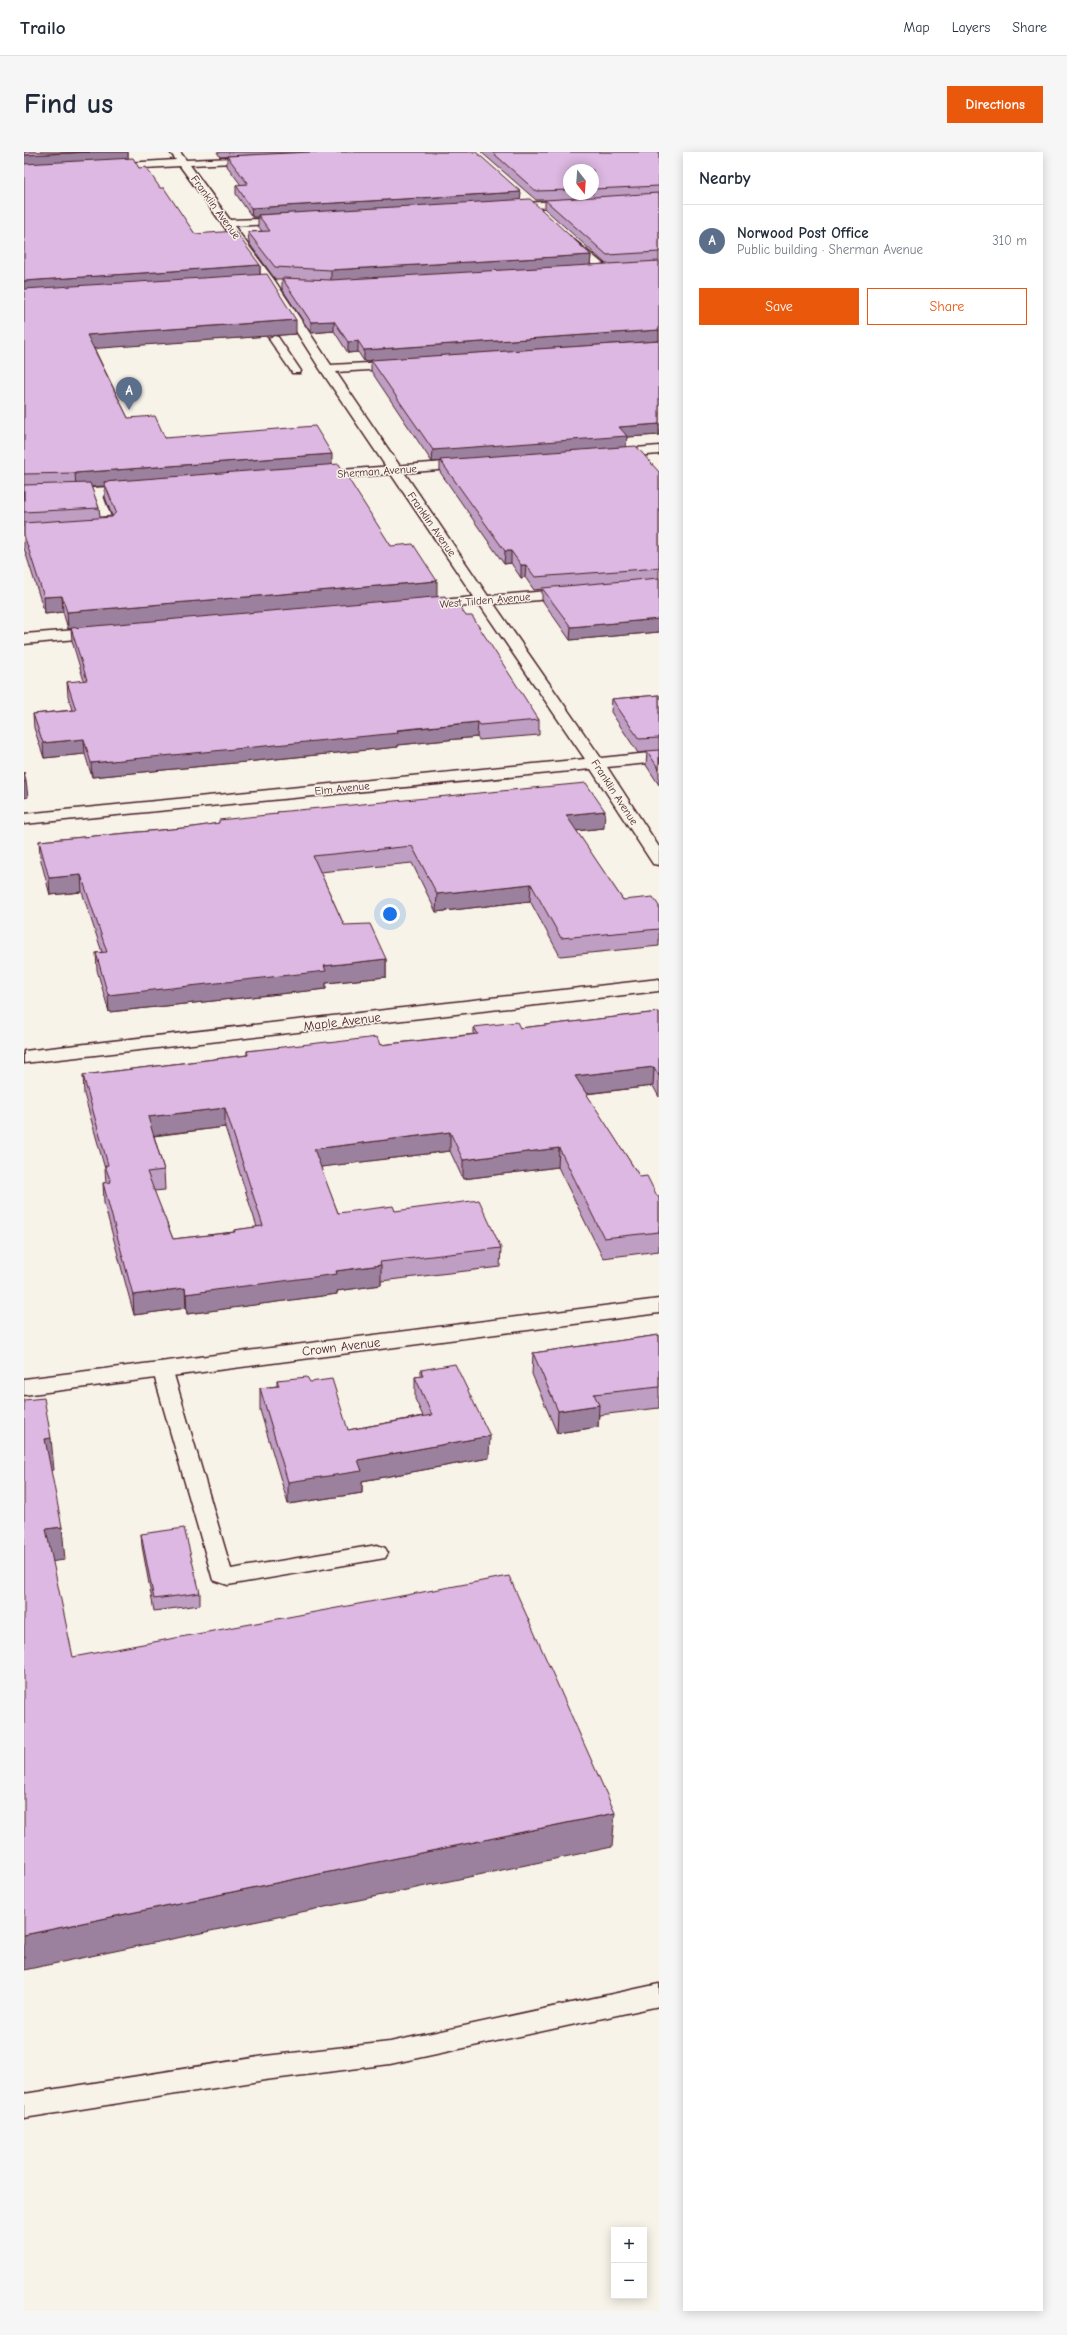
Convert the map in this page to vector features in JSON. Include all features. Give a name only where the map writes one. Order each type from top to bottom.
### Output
[{"type":"street","name":"Franklin Avenue","points":[[175,152],[271,283],[326,369],[596,763],[659,860]]},
{"type":"street","points":[[96,168],[263,159]]},
{"type":"street","points":[[520,195],[544,216]]},
{"type":"street","points":[[500,208],[582,203]]},
{"type":"street","points":[[227,223],[298,219]]},
{"type":"street","points":[[561,232],[603,269]]},
{"type":"street","points":[[587,270],[617,268]]},
{"type":"street","points":[[255,284],[286,284]]},
{"type":"street","points":[[326,369],[413,363]]},
{"type":"street","points":[[595,455],[659,450]]},
{"type":"street","name":"Sherman Avenue","points":[[303,477],[484,463]]},
{"type":"street","points":[[24,495],[96,493],[152,488]]},
{"type":"street","name":"West Tilden Avenue","points":[[405,607],[588,591]]},
{"type":"street","points":[[24,639],[119,631]]},
{"type":"street","name":"Elm Avenue","points":[[24,819],[659,757]]},
{"type":"street","name":"Maple Avenue","points":[[24,1057],[659,985]]},
{"type":"street","name":"Crown Avenue","points":[[24,1387],[162,1368],[659,1306]]},
{"type":"lane","points":[[274,339],[296,371]]},
{"type":"lane","points":[[86,530],[109,528],[96,493]]},
{"type":"lane","points":[[162,1368],[221,1574],[228,1577],[377,1553]]},
{"type":"lane","points":[[24,2106],[266,2068],[390,2053],[659,1995]]},
{"type":"building","points":[[24,152],[90,152],[24,155]]},
{"type":"building","points":[[311,152],[476,152],[521,192],[251,208],[236,185],[248,184],[227,156]]},
{"type":"building","points":[[492,152],[659,152],[659,186],[599,189],[599,164],[563,164],[563,190],[536,191]]},
{"type":"building","points":[[133,158],[139,168],[146,167],[160,188],[164,188],[195,234],[235,231],[260,265],[24,281],[24,164]]},
{"type":"building","points":[[659,193],[659,252],[607,255],[545,200],[599,200],[599,197]]},
{"type":"building","points":[[530,199],[591,255],[331,270],[275,267],[248,232],[270,231],[258,215]]},
{"type":"building","points":[[659,261],[659,330],[364,350],[358,341],[348,342],[334,321],[311,322],[282,278],[331,280]]},
{"type":"building","points":[[267,274],[296,320],[87,335],[128,418],[155,416],[165,438],[315,426],[332,454],[75,473],[24,474],[24,289]]},
{"type":"building","points":[[659,341],[659,424],[619,427],[627,436],[433,450],[371,360]]},
{"type":"building","points":[[636,446],[659,472],[659,568],[535,577],[526,565],[521,565],[511,551],[505,551],[440,460]]},
{"type":"building","points":[[339,464],[391,546],[413,544],[437,581],[67,612],[62,596],[44,597],[24,535],[24,523],[112,517],[116,512],[104,482]]},
{"type":"building","points":[[90,483],[99,508],[24,512],[24,485]]},
{"type":"building","points":[[659,578],[659,619],[571,627],[542,588]]},
{"type":"building","points":[[445,596],[452,607],[459,606],[466,616],[472,616],[539,720],[480,725],[478,722],[397,730],[398,733],[91,763],[84,739],[43,743],[33,714],[76,710],[67,682],[87,680],[71,628]]},
{"type":"building","points":[[659,695],[659,738],[639,739],[612,699]]},
{"type":"building","points":[[659,750],[659,769],[647,751]]},
{"type":"building","points":[[586,783],[605,811],[566,815],[623,900],[653,897],[659,906],[659,929],[561,938],[531,884],[437,894],[412,846],[313,856],[344,925],[370,924],[386,959],[324,966],[326,971],[108,995],[96,953],[107,952],[81,875],[49,878],[39,841],[194,827],[219,823],[219,820],[277,814],[277,812]]},
{"type":"building","points":[[659,1012],[659,1076],[654,1067],[575,1076],[640,1177],[647,1176],[657,1196],[659,1196],[659,1232],[604,1238],[559,1148],[463,1160],[450,1132],[314,1149],[338,1213],[393,1206],[395,1211],[479,1200],[501,1248],[380,1262],[381,1265],[336,1271],[337,1274],[186,1294],[185,1288],[133,1295],[103,1183],[111,1182],[105,1166],[108,1165],[83,1075],[248,1055],[247,1051],[327,1042],[377,1037],[380,1045],[478,1034],[474,1027],[517,1022],[520,1028]],"holes":[[[225,1108],[263,1226],[234,1230],[235,1232],[173,1239],[147,1172],[164,1170],[148,1117]]]},
{"type":"building","points":[[659,1335],[659,1387],[594,1394],[599,1405],[558,1411],[533,1353]]},
{"type":"building","points":[[455,1364],[490,1436],[358,1460],[362,1471],[288,1482],[260,1388],[279,1386],[277,1380],[307,1377],[310,1382],[332,1379],[348,1430],[432,1415],[415,1377],[423,1376],[421,1370]]},
{"type":"building","points":[[44,1398],[51,1438],[45,1439],[62,1527],[46,1529],[73,1657],[509,1576],[615,1813],[24,1935],[24,1400]]},
{"type":"building","points":[[184,1528],[200,1593],[154,1599],[141,1534]]},
{"type":"place","name":"Norwood Post Office","points":[[129,410]]}]
